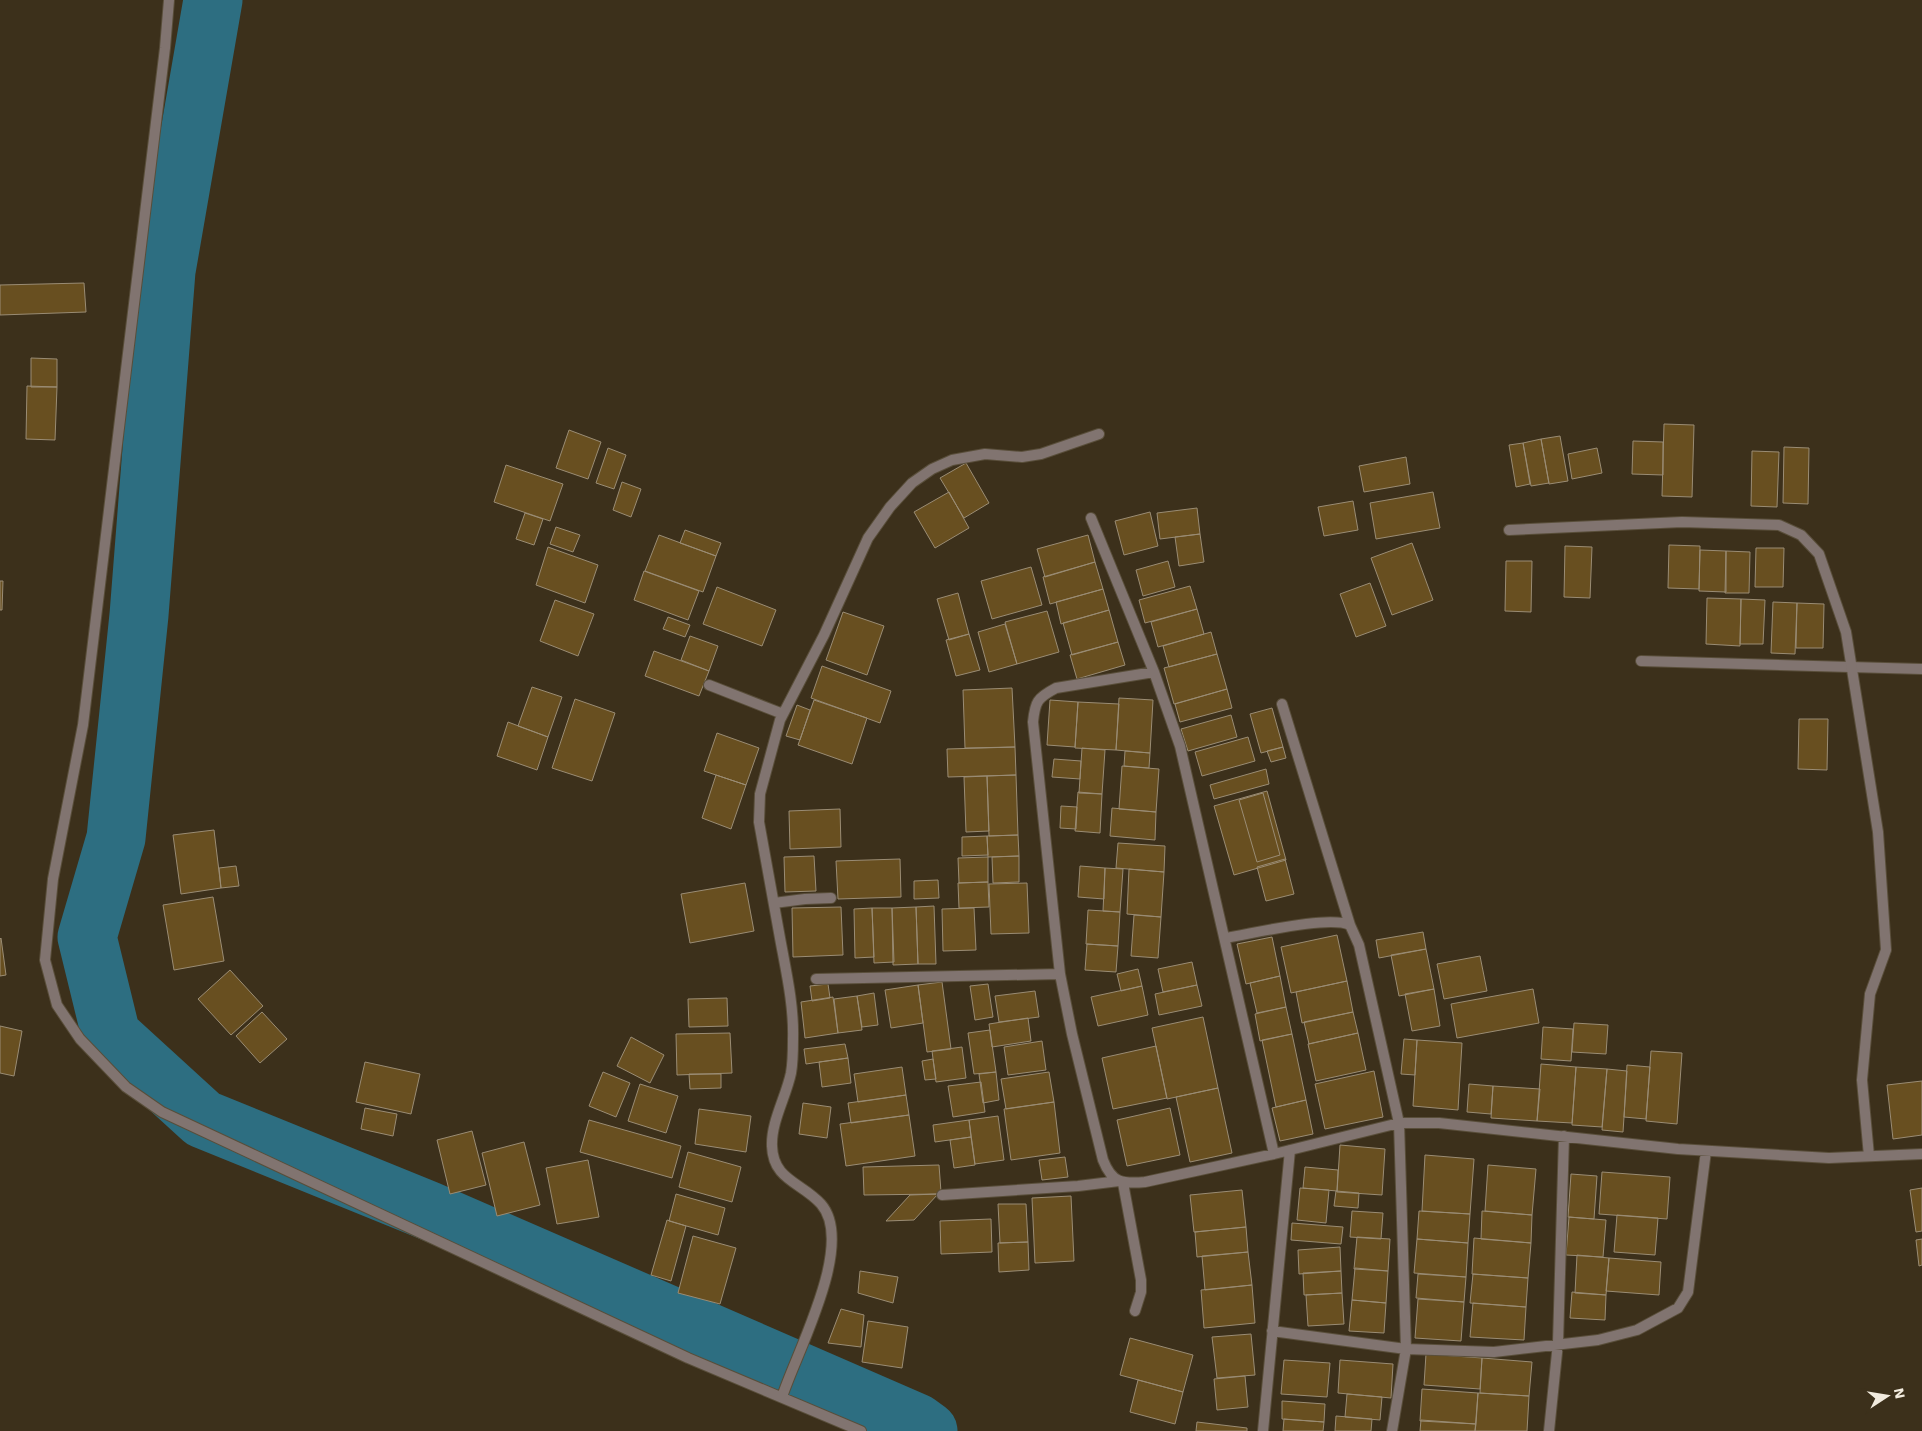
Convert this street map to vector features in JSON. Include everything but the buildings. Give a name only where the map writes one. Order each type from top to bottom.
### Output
[{"type":"street","points":[[169,0],[165,48],[82,725],[53,879],[45,960],[57,1006],[80,1039],[126,1087],[162,1112],[679,1354],[861,1431]]},
{"type":"street","points":[[782,1397],[803,1346],[825,1282],[832,1256],[833,1242],[828,1217],[823,1206],[781,1173],[776,1166],[773,1155],[774,1136],[791,1072],[793,1038],[786,971],[758,810],[760,794],[783,714],[824,635],[868,538],[890,507],[912,482],[932,469],[952,460],[986,454],[1022,457],[1041,454],[1100,434]]},
{"type":"street","points":[[1091,518],[1154,672],[1180,746],[1274,1154]]},
{"type":"street","points":[[1509,530],[1682,522],[1779,525],[1801,535],[1819,554],[1846,632],[1878,832],[1886,950],[1870,994],[1862,1080],[1869,1156]]},
{"type":"street","points":[[1641,661],[1922,669]]},
{"type":"street","points":[[1154,672],[1056,688],[1042,695],[1035,705],[1033,722],[1060,974],[1072,1034],[1103,1160],[1108,1172],[1121,1182],[1127,1184],[1145,1182],[1274,1154],[1399,1123],[1439,1123],[1706,1151],[1830,1158],[1922,1154]]},
{"type":"street","points":[[709,685],[783,714]]},
{"type":"street","points":[[1282,704],[1350,925],[1359,945],[1399,1123],[1406,1348],[1392,1431]]},
{"type":"street","points":[[774,903],[831,898]]},
{"type":"street","points":[[1225,938],[1323,922],[1342,921],[1350,925]]},
{"type":"street","points":[[816,980],[1060,974]]},
{"type":"street","points":[[1549,1431],[1558,1343],[1564,1136]]},
{"type":"street","points":[[1263,1431],[1290,1150]]},
{"type":"street","points":[[1272,1331],[1406,1348],[1494,1352],[1558,1343],[1598,1340],[1637,1330],[1678,1308],[1688,1292],[1706,1151]]},
{"type":"street","points":[[942,1195],[1121,1182]]},
{"type":"street","points":[[1121,1182],[1141,1280],[1141,1292],[1135,1311]]},
{"type":"waterway","points":[[213,0],[166,271],[139,615],[116,838],[87,937],[111,1035],[203,1119],[427,1210],[917,1423],[928,1431]]}]
